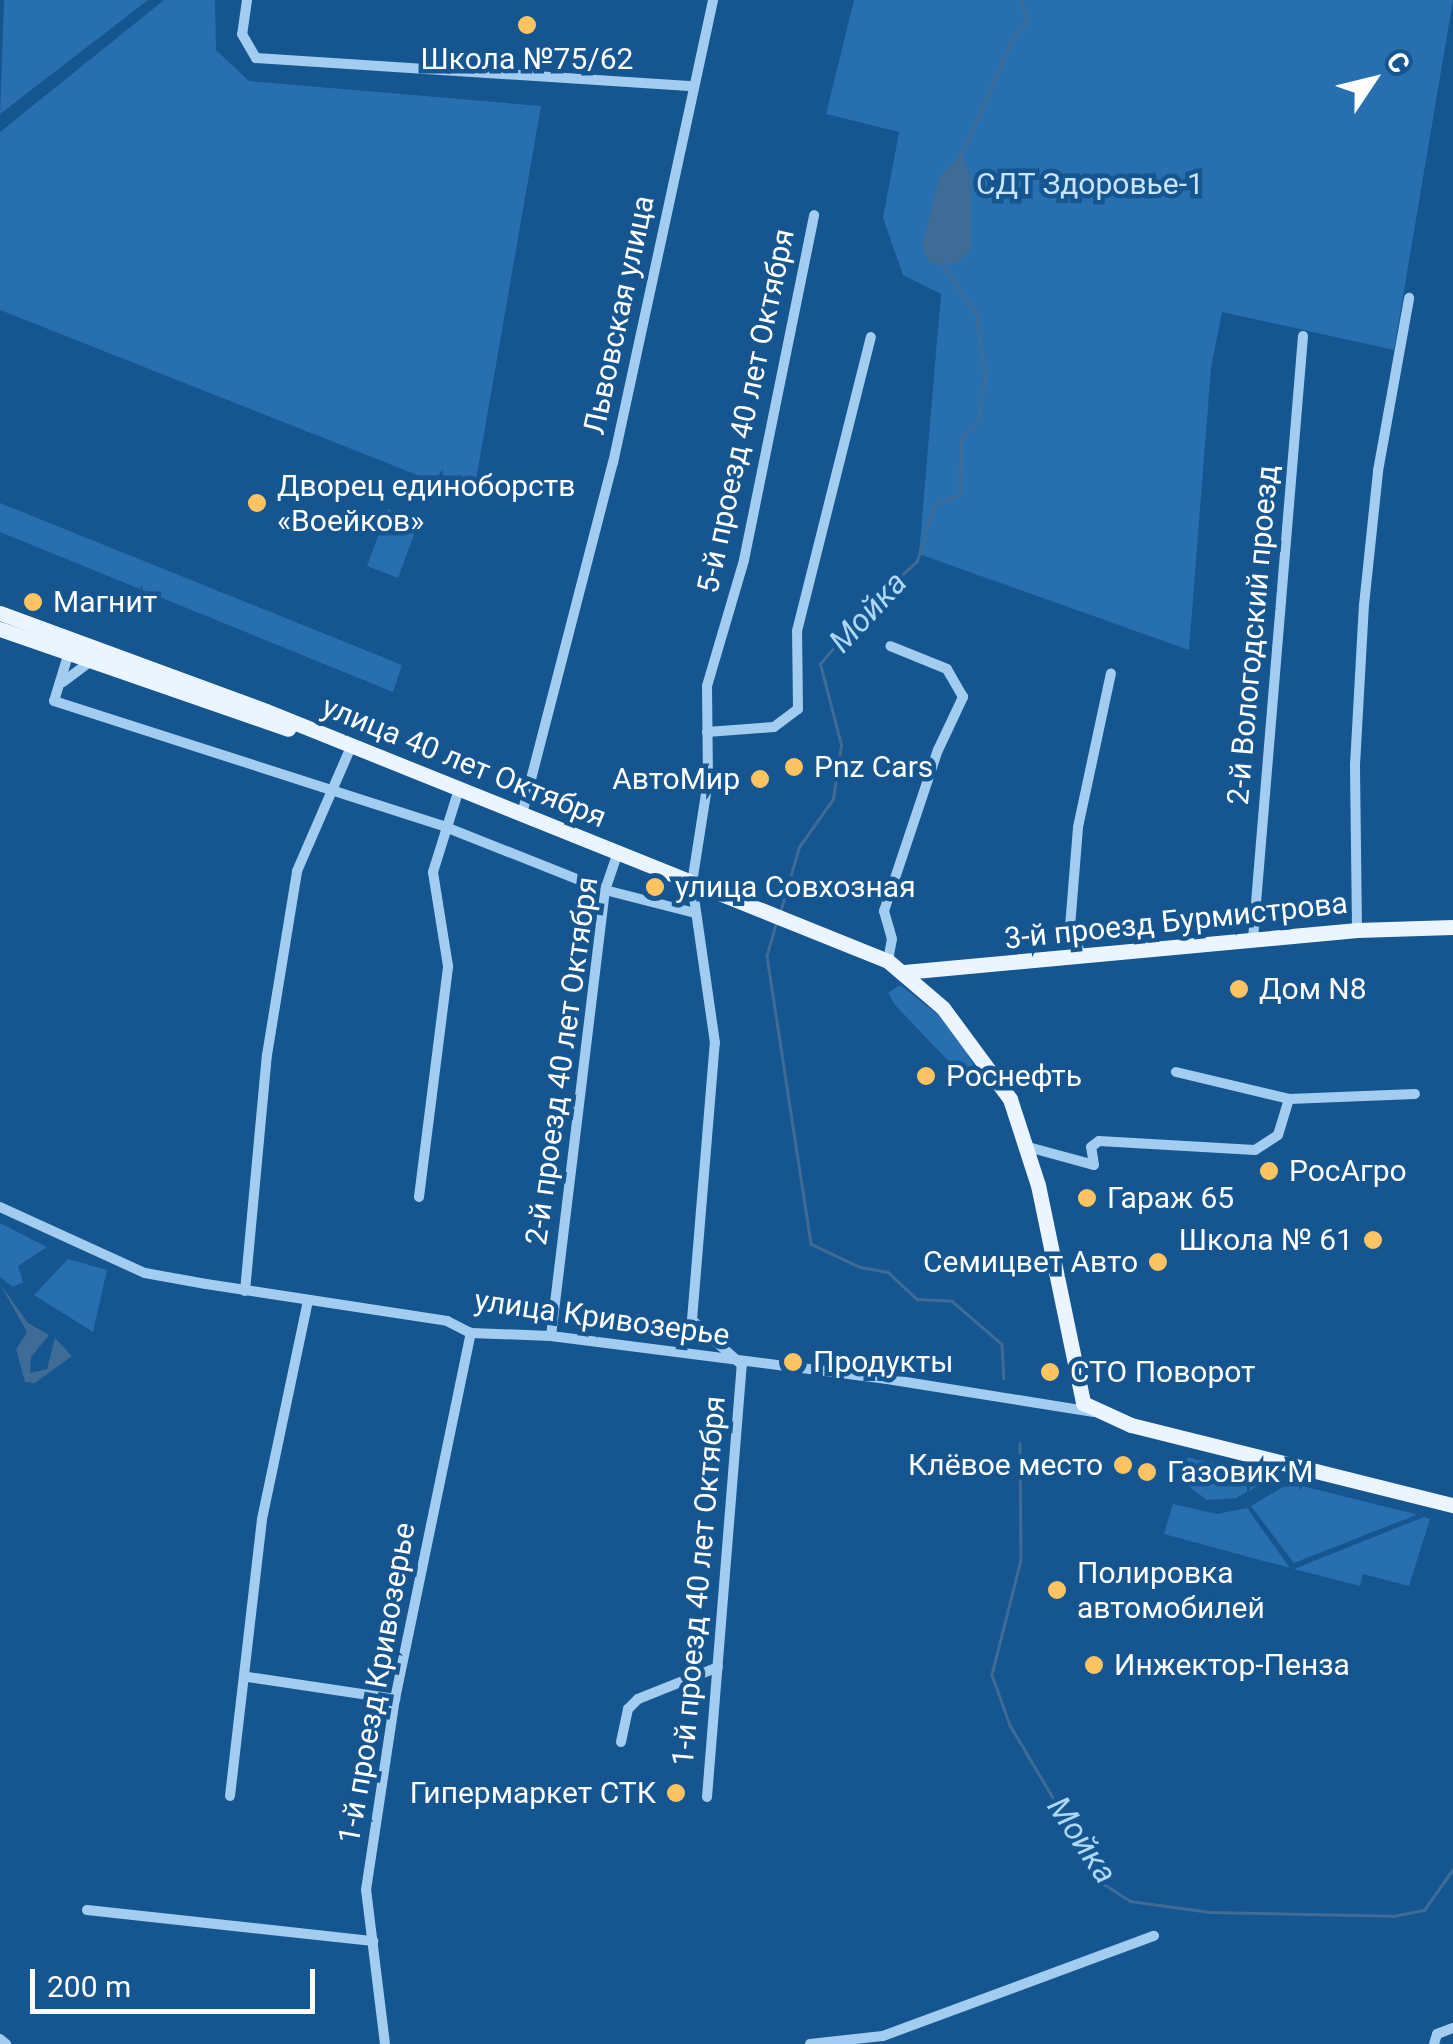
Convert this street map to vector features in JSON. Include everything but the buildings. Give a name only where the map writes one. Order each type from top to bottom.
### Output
[{"type":"main road","name":"улица 40 лет Октября","points":[[0,613],[71,645],[326,738],[800,924],[888,961],[904,972]]},
{"type":"main road","name":"улица 40 лет Октября","points":[[0,628],[45,644],[71,645]]},
{"type":"main road","points":[[71,645],[90,662],[326,738]]},
{"type":"main road","name":"3-й проезд Бурмистрова","points":[[904,972],[1357,930],[1453,927]]},
{"type":"main road","points":[[904,972],[984,1056],[1028,1146],[1074,1382],[1093,1413]]},
{"type":"main road","name":"улица Кривозерье","points":[[1093,1413],[1453,1505]]},
{"type":"street","points":[[247,0],[242,34],[256,58],[693,86]]},
{"type":"street","name":"Львовская улица","points":[[522,814],[609,481],[714,0]]},
{"type":"street","name":"5-й проезд 40 лет Октября","points":[[695,914],[692,882],[706,806],[704,702],[713,652],[744,560],[814,215]]},
{"type":"street","points":[[1357,930],[1355,765],[1364,604],[1378,471],[1408,298]]},
{"type":"street","points":[[707,732],[764,730],[798,709],[796,631],[870,336]]},
{"type":"street","name":"2-й Вологодский проезд","points":[[1253,939],[1304,336]]},
{"type":"street","points":[[45,644],[59,667],[60,686]]},
{"type":"street","points":[[71,645],[54,701],[443,826],[604,890],[695,914]]},
{"type":"street","points":[[888,961],[892,939],[884,911],[963,697],[947,669],[890,646]]},
{"type":"street","points":[[60,686],[90,662]]},
{"type":"street","points":[[1082,958],[1070,927],[1078,827],[1111,672]]},
{"type":"street","points":[[245,1292],[266,1055],[297,871],[350,748]]},
{"type":"street","points":[[419,1197],[448,966],[433,872],[443,826],[459,790]]},
{"type":"street","name":"2-й проезд 40 лет Октября","points":[[551,1336],[604,890],[618,853]]},
{"type":"street","name":"1-й проезд 40 лет Октября","points":[[695,914],[715,1043],[692,1320],[742,1364],[706,1798]]},
{"type":"street","points":[[1176,1072],[1289,1099],[1415,1094]]},
{"type":"street","points":[[1028,1146],[1094,1165],[1096,1142],[1255,1150],[1278,1135],[1289,1099]]},
{"type":"street","name":"улица Кривозерье","points":[[0,1207],[146,1272],[245,1292],[447,1321],[471,1332],[551,1336],[742,1364],[887,1378],[1093,1413]]},
{"type":"street","points":[[230,1796],[248,1676],[262,1519],[308,1301]]},
{"type":"street","name":"1-й проезд Кривозерье","points":[[385,2044],[366,1890],[394,1699],[471,1332]]},
{"type":"street","points":[[621,1742],[628,1709],[638,1698],[718,1667]]},
{"type":"street","points":[[248,1676],[394,1699]]},
{"type":"street","points":[[86,1910],[372,1941]]},
{"type":"street","points":[[810,2044],[882,2040],[1154,1936]]},
{"type":"street","points":[[1434,2044],[1437,2034],[1453,2028]]},
{"type":"street","points":[[0,2040],[6,2044]]},
{"type":"green space","points":[[4,0],[148,0],[0,114]]},
{"type":"green space","points":[[164,0],[215,0],[216,50],[249,81],[541,106],[473,497],[0,310],[0,132]]},
{"type":"green space","name":"СДТ Здоровье-1","points":[[854,0],[1453,0],[1394,350],[1222,312],[1211,368],[1189,650],[919,554],[941,294],[903,275],[883,218],[899,132],[826,114]]},
{"type":"green space","points":[[0,503],[402,665],[393,692],[0,532]]},
{"type":"green space","points":[[388,509],[419,521],[398,578],[367,566]]},
{"type":"green space","points":[[900,985],[950,1024],[978,1072],[957,1070],[895,1005],[888,993]]},
{"type":"green space","points":[[0,1223],[47,1247],[18,1266],[23,1282],[13,1287],[0,1277]]},
{"type":"green space","points":[[68,1259],[107,1270],[93,1332],[34,1295]]},
{"type":"green space","points":[[1186,1457],[1271,1479],[1236,1498],[1207,1500],[1179,1479]]},
{"type":"green space","points":[[1290,1483],[1416,1515],[1294,1563],[1251,1506]]},
{"type":"green space","points":[[1173,1504],[1217,1514],[1247,1508],[1290,1568],[1164,1534]]},
{"type":"green space","points":[[1424,1517],[1430,1519],[1409,1586],[1363,1574],[1360,1586],[1294,1569]]},
{"type":"shaded area","points":[[961,153],[971,177],[971,249],[957,264],[931,264],[922,247],[939,178]]},
{"type":"shaded area","points":[[0,1284],[28,1323],[49,1335],[31,1357],[30,1373],[47,1369],[55,1338],[72,1356],[35,1383],[25,1382],[16,1349],[27,1332]]},
{"type":"waterway","name":"Мойка","points":[[961,156],[1012,39],[1027,21],[1021,0]]},
{"type":"waterway","name":"Мойка","points":[[781,909],[799,847],[833,799],[841,745],[820,664],[867,607],[917,561],[934,504],[960,494],[961,439],[978,421],[985,378],[976,314],[940,262]]},
{"type":"waterway","name":"Мойка","points":[[777,921],[767,956],[811,1244],[860,1267],[888,1272],[917,1299],[952,1301],[1002,1344],[1004,1378]]},
{"type":"waterway","name":"Мойка","points":[[1020,1443],[1021,1560],[992,1675],[1010,1725],[1104,1884],[1130,1901],[1209,1912],[1393,1916],[1424,1910],[1453,1869]]},
{"type":"place","name":"Школа №75/62","points":[[527,25]]},
{"type":"place","name":"Дворец единоборств «Воейков»","points":[[257,503]]},
{"type":"place","name":"Магнит","points":[[33,602]]},
{"type":"place","name":"Pnz Cars","points":[[794,767]]},
{"type":"place","name":"АвтоМир","points":[[760,779]]},
{"type":"place","name":"улица Совхозная","points":[[655,887]]},
{"type":"place","name":"Дом N8","points":[[1239,989]]},
{"type":"place","name":"Роснефть","points":[[926,1076]]},
{"type":"place","name":"РосАгро","points":[[1269,1171]]},
{"type":"place","name":"Гараж 65","points":[[1087,1198]]},
{"type":"place","name":"Школа № 61","points":[[1373,1240]]},
{"type":"place","name":"Семицвет Авто","points":[[1158,1262]]},
{"type":"place","name":"Продукты","points":[[793,1362]]},
{"type":"place","name":"СТО Поворот","points":[[1050,1372]]},
{"type":"place","name":"Клёвое место","points":[[1123,1465]]},
{"type":"place","name":"Газовик М","points":[[1147,1472]]},
{"type":"place","name":"Полировка автомобилей","points":[[1057,1590]]},
{"type":"place","name":"Инжектор-Пенза","points":[[1094,1665]]},
{"type":"place","name":"Гипермаркет СТК","points":[[676,1793]]}]
